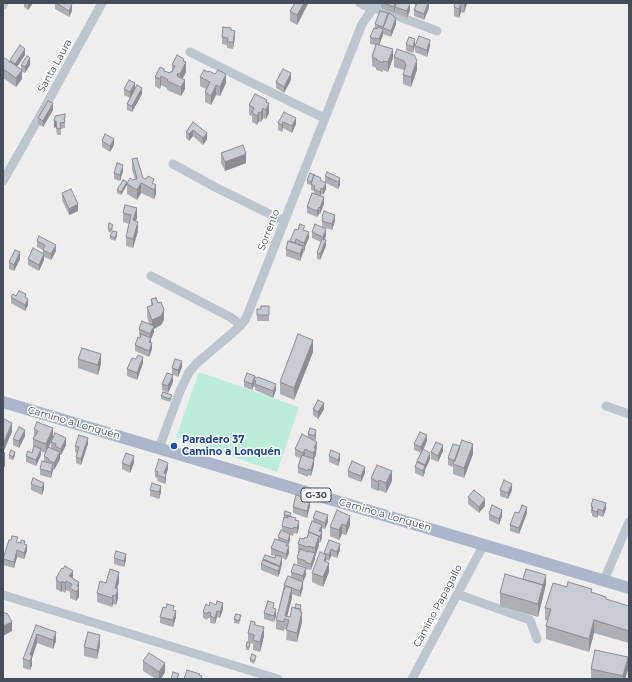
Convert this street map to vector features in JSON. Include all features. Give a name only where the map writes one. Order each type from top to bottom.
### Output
[{"type":"main road","name":"Camino a Lonquén","points":[[3,402],[629,588]]},
{"type":"street","name":"Santa Laura","points":[[3,181],[102,3]]},
{"type":"street","points":[[360,3],[375,5],[379,9],[437,31]]},
{"type":"street","name":"Sorrento","points":[[159,448],[180,391],[189,372],[197,363],[241,325],[247,316],[362,24],[375,5]]},
{"type":"street","points":[[190,52],[324,118]]},
{"type":"street","points":[[173,164],[215,187],[284,221]]},
{"type":"street","points":[[151,276],[225,314],[241,325]]},
{"type":"street","points":[[606,406],[629,414]]},
{"type":"street","points":[[604,580],[629,522]]},
{"type":"street","name":"Camino Papagallo","points":[[412,679],[484,544]]},
{"type":"street","points":[[457,594],[530,620],[537,639]]},
{"type":"street","points":[[3,595],[278,679]]},
{"type":"green space","points":[[199,372],[299,407],[277,472],[176,437]]},
{"type":"building","points":[[56,3],[70,3],[72,4],[69,11]]},
{"type":"building","points":[[295,3],[304,3],[297,15],[290,11]]},
{"type":"building","points":[[384,3],[395,3],[394,7]]},
{"type":"building","points":[[396,3],[410,4],[407,11],[395,7]]},
{"type":"building","points":[[417,3],[428,3],[424,14],[414,10]]},
{"type":"building","points":[[455,3],[461,3],[459,9],[454,7]]},
{"type":"building","points":[[380,11],[388,13],[383,27],[375,24]]},
{"type":"building","points":[[389,13],[396,18],[391,31],[383,28]]},
{"type":"building","points":[[223,27],[231,28],[231,30],[235,31],[233,42],[227,42],[228,38],[222,37]]},
{"type":"building","points":[[378,27],[383,29],[379,39],[370,37],[374,28],[377,29]]},
{"type":"building","points":[[419,36],[430,40],[427,50],[415,46]]},
{"type":"building","points":[[409,37],[415,39],[413,47],[406,44]]},
{"type":"building","points":[[376,44],[393,49],[388,62],[383,61],[383,63],[372,57]]},
{"type":"building","points":[[20,45],[25,49],[15,64],[10,60]]},
{"type":"building","points":[[397,49],[414,55],[417,60],[411,77],[403,75],[406,65],[404,61],[394,57]]},
{"type":"building","points":[[177,55],[186,62],[180,74],[178,73],[177,76],[185,80],[181,87],[167,81],[167,79],[161,76],[160,79],[155,77],[160,67],[164,69],[164,71],[170,73],[172,72],[175,66],[172,65]]},
{"type":"building","points":[[27,56],[30,58],[25,67],[21,65]]},
{"type":"building","points":[[3,57],[22,70],[16,78],[3,69]]},
{"type":"building","points":[[283,69],[291,73],[284,87],[276,82]]},
{"type":"building","points":[[204,70],[215,74],[218,70],[226,74],[220,87],[216,85],[211,96],[205,92],[210,82],[200,77]]},
{"type":"building","points":[[129,80],[135,83],[130,92],[124,89]]},
{"type":"building","points":[[137,85],[142,88],[132,106],[127,104]]},
{"type":"building","points":[[255,94],[267,100],[266,102],[269,103],[266,110],[263,108],[261,113],[259,112],[257,116],[252,113],[254,108],[249,105]]},
{"type":"building","points":[[48,101],[53,103],[43,121],[38,118]]},
{"type":"building","points":[[284,112],[296,118],[292,126],[283,122],[282,125],[278,123]]},
{"type":"building","points":[[65,114],[65,122],[60,123],[61,128],[57,129],[56,121],[54,121],[55,116]]},
{"type":"building","points":[[193,122],[207,133],[203,138],[193,130],[189,134],[186,132]]},
{"type":"building","points":[[105,134],[114,139],[110,146],[102,141]]},
{"type":"building","points":[[243,145],[246,154],[225,162],[221,153]]},
{"type":"building","points":[[137,158],[143,178],[146,179],[148,176],[154,179],[152,183],[156,185],[154,190],[141,183],[137,190],[127,184],[130,178],[133,180],[137,179],[132,159]]},
{"type":"building","points":[[117,163],[123,165],[120,175],[114,173]]},
{"type":"building","points":[[327,172],[340,178],[338,182],[325,176]]},
{"type":"building","points":[[310,173],[315,175],[311,182],[307,180]]},
{"type":"building","points":[[314,175],[321,178],[320,180],[326,183],[323,189],[321,188],[320,192],[314,189],[315,186],[311,184]]},
{"type":"building","points":[[123,180],[127,182],[121,192],[117,190]]},
{"type":"building","points":[[71,189],[78,204],[69,209],[62,193]]},
{"type":"building","points":[[312,193],[324,197],[320,208],[319,207],[317,211],[307,207]]},
{"type":"building","points":[[125,205],[137,208],[133,220],[138,222],[133,239],[126,237],[131,215],[123,213]]},
{"type":"building","points":[[324,211],[335,215],[332,224],[322,221]]},
{"type":"building","points":[[109,223],[113,225],[111,230],[108,228]]},
{"type":"building","points":[[300,224],[305,226],[303,230],[309,232],[304,243],[296,239],[295,243],[290,241],[295,229],[298,230]]},
{"type":"building","points":[[315,224],[326,229],[323,237],[312,232]]},
{"type":"building","points":[[113,231],[117,232],[115,238],[110,236]]},
{"type":"building","points":[[39,236],[56,245],[51,254],[43,250],[45,245],[37,241]]},
{"type":"building","points":[[322,239],[326,240],[320,254],[317,253]]},
{"type":"building","points":[[288,241],[303,246],[300,254],[286,249]]},
{"type":"building","points":[[33,248],[44,254],[39,265],[28,259]]},
{"type":"building","points":[[15,250],[20,252],[14,265],[9,262]]},
{"type":"building","points":[[19,291],[26,294],[25,297],[28,299],[25,305],[11,297],[13,294],[16,296]]},
{"type":"building","points":[[156,298],[158,303],[161,302],[164,310],[161,316],[152,320],[147,307],[153,305],[151,299]]},
{"type":"building","points":[[261,306],[269,306],[269,315],[257,315],[257,309],[261,309]]},
{"type":"building","points":[[142,321],[154,326],[150,334],[139,329]]},
{"type":"building","points":[[141,334],[151,338],[149,342],[152,343],[149,351],[135,345]]},
{"type":"building","points":[[298,334],[313,340],[294,388],[280,382]]},
{"type":"building","points":[[82,348],[101,354],[98,365],[78,359]]},
{"type":"building","points":[[138,355],[143,357],[137,373],[127,369],[132,358],[136,359]]},
{"type":"building","points":[[175,359],[182,361],[178,370],[172,368]]},
{"type":"building","points":[[167,373],[173,375],[168,386],[162,384]]},
{"type":"building","points":[[247,373],[255,376],[252,384],[244,381]]},
{"type":"building","points":[[255,377],[276,384],[273,391],[255,384]]},
{"type":"building","points":[[163,392],[172,395],[170,399],[161,396]]},
{"type":"building","points":[[318,400],[324,403],[318,412],[313,409]]},
{"type":"building","points":[[4,419],[12,423],[3,444],[3,421]]},
{"type":"building","points":[[37,422],[53,428],[46,444],[33,439],[38,431],[34,429]]},
{"type":"building","points":[[19,427],[25,430],[19,441],[13,439]]},
{"type":"building","points":[[310,428],[316,430],[315,436],[308,434]]},
{"type":"building","points":[[420,432],[427,435],[421,447],[414,444]]},
{"type":"building","points":[[55,433],[66,438],[61,449],[55,446],[56,444],[51,442]]},
{"type":"building","points":[[302,434],[317,442],[314,448],[316,449],[313,453],[305,449],[303,453],[295,449]]},
{"type":"building","points":[[79,435],[88,438],[81,459],[76,457],[79,447],[75,446]]},
{"type":"building","points":[[462,440],[473,444],[464,468],[453,464]]},
{"type":"building","points":[[436,442],[443,445],[438,456],[431,452]]},
{"type":"building","points":[[453,444],[460,446],[455,461],[448,458]]},
{"type":"building","points":[[34,446],[41,449],[36,460],[26,456],[28,451],[32,453]]},
{"type":"building","points":[[48,447],[60,452],[54,463],[44,456]]},
{"type":"building","points":[[423,449],[430,453],[425,465],[417,461]]},
{"type":"building","points":[[11,450],[15,452],[13,457],[9,455]]},
{"type":"building","points":[[331,450],[340,454],[338,460],[329,456]]},
{"type":"building","points":[[3,451],[5,453],[5,457],[3,461]]},
{"type":"building","points":[[126,453],[134,456],[130,466],[122,463]]},
{"type":"building","points":[[302,455],[314,459],[311,470],[308,469],[308,471],[298,467]]},
{"type":"building","points":[[159,459],[168,463],[164,473],[166,474],[165,478],[157,475],[158,472],[155,471]]},
{"type":"building","points":[[42,461],[53,464],[51,472],[40,469]]},
{"type":"building","points":[[352,461],[365,467],[361,476],[348,471]]},
{"type":"building","points":[[417,462],[425,466],[423,471],[415,467]]},
{"type":"building","points":[[377,465],[392,471],[386,483],[379,480],[378,482],[371,478]]},
{"type":"building","points":[[33,478],[44,483],[42,488],[31,484]]},
{"type":"building","points":[[504,480],[512,484],[508,493],[500,490]]},
{"type":"building","points":[[152,483],[161,486],[159,492],[150,490]]},
{"type":"building","points":[[474,490],[485,499],[479,507],[468,497]]},
{"type":"building","points":[[296,495],[310,500],[307,511],[293,507]]},
{"type":"building","points":[[593,499],[606,503],[603,511],[598,509],[597,512],[592,510],[593,507],[591,506]]},
{"type":"building","points":[[492,505],[502,510],[499,519],[489,514]]},
{"type":"building","points":[[522,505],[527,507],[519,528],[510,525],[515,512],[519,513]]},
{"type":"building","points":[[337,510],[350,516],[346,526],[342,524],[339,530],[330,527]]},
{"type":"building","points":[[285,511],[291,513],[290,516],[284,515]]},
{"type":"building","points":[[316,511],[328,515],[325,523],[313,518]]},
{"type":"building","points":[[288,516],[296,518],[295,520],[299,521],[297,528],[294,527],[293,529],[282,526],[284,517],[288,518]]},
{"type":"building","points":[[312,521],[322,525],[319,531],[322,532],[320,537],[308,532]]},
{"type":"building","points":[[281,530],[290,534],[288,541],[278,537]]},
{"type":"building","points":[[309,532],[319,536],[315,548],[298,544],[300,538],[307,538]]},
{"type":"building","points":[[12,536],[18,537],[16,542],[21,543],[21,540],[25,541],[24,544],[27,545],[24,553],[17,550],[14,562],[3,559],[9,540],[11,540]]},
{"type":"building","points":[[275,539],[287,543],[286,546],[289,546],[286,554],[271,548]]},
{"type":"building","points":[[329,540],[340,544],[337,552],[331,549],[329,555],[324,553]]},
{"type":"building","points":[[300,549],[315,553],[311,564],[297,558]]},
{"type":"building","points":[[116,551],[126,554],[124,561],[114,558]]},
{"type":"building","points":[[320,552],[326,555],[324,561],[329,563],[323,577],[312,573]]},
{"type":"building","points":[[265,555],[275,558],[276,555],[282,557],[280,566],[263,559]]},
{"type":"building","points":[[263,560],[280,567],[278,571],[261,564]]},
{"type":"building","points":[[294,564],[306,568],[303,576],[291,572]]},
{"type":"building","points":[[65,566],[73,571],[69,576],[79,582],[77,586],[79,588],[76,592],[70,588],[72,584],[66,581],[65,583],[62,581],[61,583],[56,580],[62,568],[63,569]]},
{"type":"building","points":[[110,569],[119,572],[115,588],[118,589],[116,596],[113,595],[112,598],[97,593],[100,581],[106,583]]},
{"type":"building","points":[[526,569],[546,575],[543,586],[523,579]]},
{"type":"building","points":[[505,574],[543,585],[538,604],[500,593]]},
{"type":"building","points":[[288,576],[303,582],[300,591],[284,585]]},
{"type":"building","points":[[568,582],[592,589],[591,592],[606,597],[606,599],[629,606],[629,631],[594,620],[589,639],[546,626],[551,609],[545,608],[553,583],[567,587]]},
{"type":"building","points":[[285,586],[292,588],[285,616],[290,617],[292,607],[301,610],[300,612],[302,612],[297,633],[286,630],[289,620],[284,619],[284,622],[276,620]]},
{"type":"building","points":[[217,601],[223,603],[220,612],[217,611],[215,618],[210,616],[211,613],[208,612],[207,614],[203,612],[206,604],[209,606],[210,602],[216,605]]},
{"type":"building","points":[[268,601],[274,603],[273,608],[276,609],[274,616],[264,613]]},
{"type":"building","points":[[167,604],[174,606],[173,610],[176,611],[173,620],[160,617],[163,607],[166,608]]},
{"type":"building","points":[[296,604],[301,605],[300,609],[295,608]]},
{"type":"building","points":[[3,612],[6,614],[7,613],[12,622],[3,626]]},
{"type":"building","points":[[236,614],[241,615],[239,621],[234,619]]},
{"type":"building","points":[[251,621],[255,622],[255,625],[264,627],[260,642],[253,640],[254,635],[248,633]]},
{"type":"building","points":[[36,625],[56,632],[53,640],[37,634],[30,655],[32,655],[30,661],[23,659]]},
{"type":"building","points":[[88,632],[100,635],[97,650],[84,647]]},
{"type":"building","points":[[247,642],[250,643],[249,647],[246,647]]},
{"type":"building","points":[[595,650],[628,657],[623,676],[591,669]]},
{"type":"building","points":[[149,653],[165,663],[159,672],[143,661]]},
{"type":"building","points":[[252,654],[256,656],[254,661],[250,659]]},
{"type":"building","points":[[187,670],[200,674],[199,675],[202,676],[201,679],[184,679]]},
{"type":"building","points":[[173,672],[179,674],[177,679],[171,679]]},
{"type":"place","name":"Paradero 37 Camino a Lonquén","points":[[174,446]]}]
